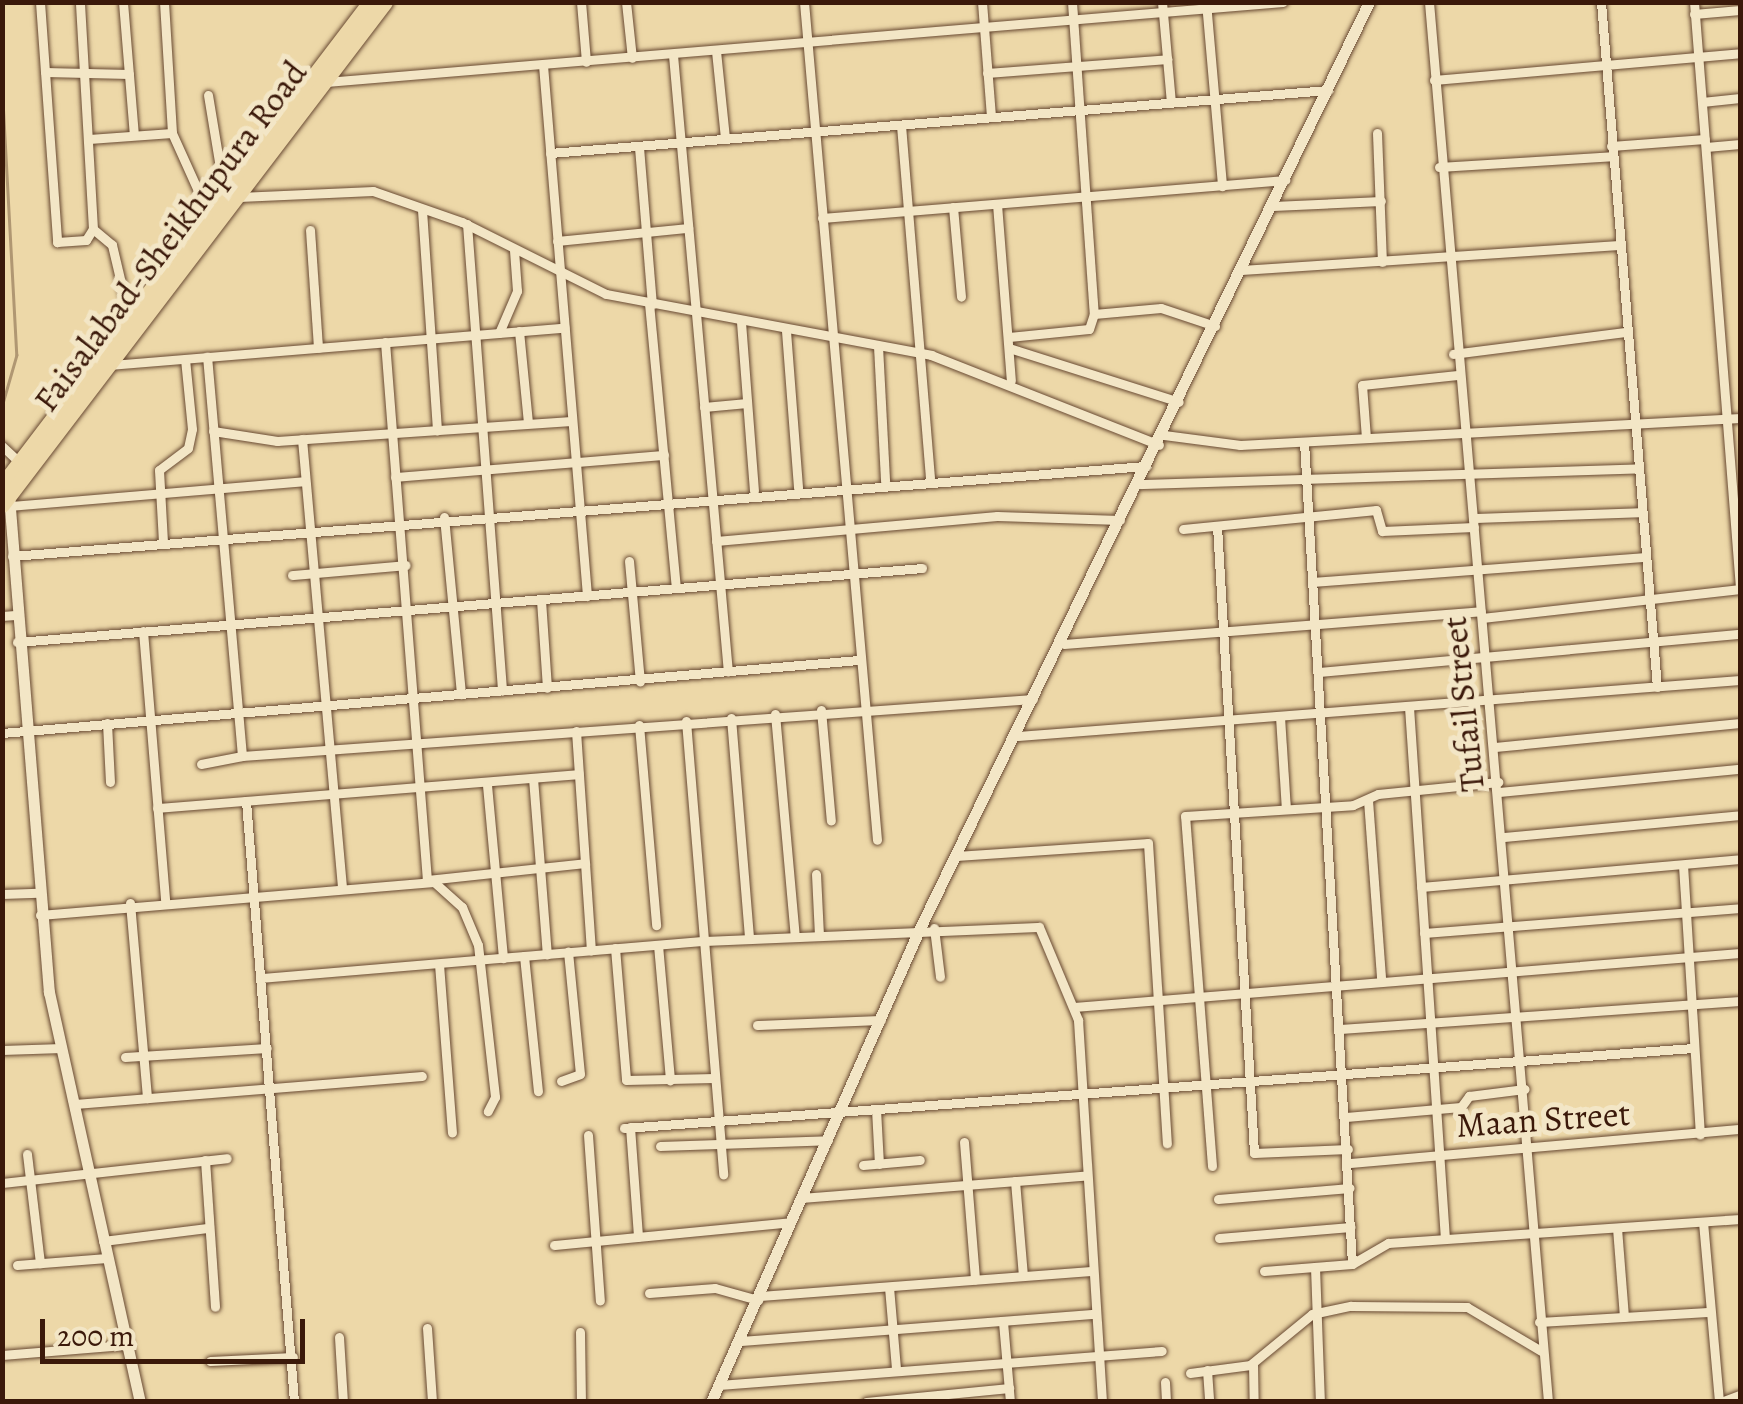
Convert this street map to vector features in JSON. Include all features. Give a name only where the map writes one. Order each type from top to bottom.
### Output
[{"type":"highway","name":"Faisalabad-Sheikhupura Road","points":[[24,467],[110,365],[370,2]]},
{"type":"highway","name":"Faisalabad-Sheikhupura Road","points":[[6,498],[24,467],[209,214],[230,196],[326,82],[385,2]]},
{"type":"main road","points":[[711,1402],[920,930],[1064,644],[1369,2]]},
{"type":"main road","points":[[6,498],[12,556],[9,616],[16,642],[40,915],[62,1048],[124,1345],[140,1402]]},
{"type":"main road","points":[[1722,1402],[1740,1396]]},
{"type":"street","points":[[40,2],[50,234],[86,240],[92,229],[80,2]]},
{"type":"street","points":[[123,2],[134,136]]},
{"type":"street","points":[[164,2],[172,132],[209,214]]},
{"type":"street","points":[[582,2],[586,62]]},
{"type":"street","points":[[626,2],[632,58]]},
{"type":"street","points":[[804,2],[877,840]]},
{"type":"street","points":[[982,2],[991,118]]},
{"type":"street","points":[[1009,343],[1089,329],[1094,314],[1072,2]]},
{"type":"street","points":[[326,82],[1073,21],[1162,8],[1282,2]]},
{"type":"street","name":"Tufail Street","points":[[1428,2],[1453,354],[1465,435],[1508,879],[1548,1402]]},
{"type":"street","points":[[1601,2],[1657,687]]},
{"type":"street","points":[[1206,6],[1222,186]]},
{"type":"street","points":[[1162,8],[1171,103]]},
{"type":"street","points":[[1064,644],[1315,629],[1650,601],[1740,588],[1737,500],[1694,8],[1740,10]]},
{"type":"street","points":[[716,51],[725,138]]},
{"type":"street","points":[[1434,80],[1740,53]]},
{"type":"street","points":[[673,55],[728,672]]},
{"type":"street","points":[[987,73],[1167,59]]},
{"type":"street","points":[[544,65],[587,596]]},
{"type":"street","points":[[44,72],[86,76],[129,74]]},
{"type":"street","points":[[550,153],[1328,90]]},
{"type":"street","points":[[208,95],[230,196],[370,190],[467,224],[560,274],[651,304],[831,341],[921,353],[1011,380],[1162,440],[1304,442],[1740,418]]},
{"type":"street","points":[[1702,102],[1740,98]]},
{"type":"street","points":[[901,124],[930,478]]},
{"type":"street","points":[[89,139],[172,132]]},
{"type":"street","points":[[1377,133],[1382,262]]},
{"type":"street","points":[[1440,168],[1705,143],[1740,144]]},
{"type":"street","points":[[639,147],[676,587]]},
{"type":"street","points":[[822,218],[1285,180]]},
{"type":"street","points":[[1272,206],[1381,201]]},
{"type":"street","points":[[997,204],[1011,380]]},
{"type":"street","points":[[953,207],[961,297]]},
{"type":"street","points":[[422,210],[437,430]]},
{"type":"street","points":[[467,224],[502,692]]},
{"type":"street","points":[[557,241],[688,228]]},
{"type":"street","points":[[92,229],[112,245],[130,320]]},
{"type":"street","points":[[310,230],[318,348]]},
{"type":"street","points":[[1242,270],[1618,245]]},
{"type":"street","points":[[499,333],[517,291],[514,250]]},
{"type":"street","points":[[1094,314],[1161,308],[1215,326]]},
{"type":"street","points":[[741,322],[754,491]]},
{"type":"street","points":[[110,365],[564,328]]},
{"type":"street","points":[[519,331],[528,424]]},
{"type":"street","points":[[786,331],[798,488]]},
{"type":"street","points":[[1453,354],[1625,332]]},
{"type":"street","points":[[385,342],[424,788],[427,880]]},
{"type":"street","points":[[1009,343],[1179,402]]},
{"type":"street","points":[[878,346],[886,481]]},
{"type":"street","points":[[207,357],[242,756]]},
{"type":"street","points":[[164,542],[161,466],[191,438],[185,359]]},
{"type":"street","points":[[1366,438],[1362,385],[1457,375]]},
{"type":"street","points":[[704,407],[747,403]]},
{"type":"street","points":[[213,432],[302,439],[571,420]]},
{"type":"street","points":[[302,439],[342,885]]},
{"type":"street","points":[[1304,442],[1324,714],[1323,807],[1349,1163],[1352,1264]]},
{"type":"street","points":[[2,446],[24,467]]},
{"type":"street","points":[[395,477],[664,455]]},
{"type":"street","points":[[12,556],[754,491],[1149,466]]},
{"type":"street","points":[[1140,484],[1639,468]]},
{"type":"street","points":[[6,498],[160,497],[306,481]]},
{"type":"street","points":[[1183,529],[1376,510],[1382,531],[1642,512]]},
{"type":"street","points":[[716,540],[996,516],[1123,520]]},
{"type":"street","points":[[444,517],[461,694]]},
{"type":"street","points":[[1217,526],[1233,720],[1255,1154],[1348,1149]]},
{"type":"street","points":[[1312,582],[1646,557]]},
{"type":"street","points":[[629,562],[640,681]]},
{"type":"street","points":[[292,575],[406,564]]},
{"type":"street","points":[[16,642],[922,568]]},
{"type":"street","points":[[541,600],[547,688]]},
{"type":"street","points":[[143,631],[166,900]]},
{"type":"street","points":[[1320,672],[1740,634]]},
{"type":"street","points":[[2,732],[859,660]]},
{"type":"street","points":[[1018,736],[1740,680]]},
{"type":"street","points":[[201,764],[242,756],[821,710],[1036,700]]},
{"type":"street","points":[[1409,707],[1426,1019],[1444,1239]]},
{"type":"street","points":[[821,710],[831,821]]},
{"type":"street","points":[[775,714],[796,936]]},
{"type":"street","points":[[1280,717],[1286,809]]},
{"type":"street","points":[[731,718],[749,938]]},
{"type":"street","points":[[686,721],[723,1174]]},
{"type":"street","points":[[107,722],[110,782]]},
{"type":"street","points":[[1494,747],[1740,723]]},
{"type":"street","points":[[639,726],[656,924]]},
{"type":"street","points":[[576,731],[591,950]]},
{"type":"street","points":[[1212,1166],[1186,816],[1323,807],[1414,790],[1740,768]]},
{"type":"street","points":[[157,808],[487,785],[579,774]]},
{"type":"street","points":[[533,778],[547,954]]},
{"type":"street","points":[[487,785],[503,958]]},
{"type":"street","points":[[1368,800],[1381,978]]},
{"type":"street","points":[[246,801],[294,1402]]},
{"type":"street","points":[[1504,836],[1740,815]]},
{"type":"street","points":[[956,856],[1148,843],[1153,1000],[1167,1143]]},
{"type":"street","points":[[1421,886],[1740,859]]},
{"type":"street","points":[[40,915],[130,903],[427,880],[585,862]]},
{"type":"street","points":[[1682,864],[1700,1134]]},
{"type":"street","points":[[816,874],[819,934]]},
{"type":"street","points":[[427,880],[462,907],[481,959],[495,1102],[488,1111]]},
{"type":"street","points":[[2,894],[38,893]]},
{"type":"street","points":[[130,903],[147,1098]]},
{"type":"street","points":[[1424,933],[1740,908]]},
{"type":"street","points":[[260,978],[703,941],[934,928],[1039,927],[1074,1007],[1082,1094],[1082,1176],[1102,1402]]},
{"type":"street","points":[[934,928],[940,977]]},
{"type":"street","points":[[658,945],[670,1080]]},
{"type":"street","points":[[615,948],[625,1079],[714,1078]]},
{"type":"street","points":[[561,1081],[580,1074],[568,952]]},
{"type":"street","points":[[1074,1007],[1245,988],[1740,954]]},
{"type":"street","points":[[524,956],[538,1091]]},
{"type":"street","points":[[438,964],[452,1133]]},
{"type":"street","points":[[1340,1029],[1426,1019],[1740,1001]]},
{"type":"street","points":[[757,1025],[881,1020]]},
{"type":"street","points":[[2,1050],[62,1048]]},
{"type":"street","points":[[125,1057],[267,1048]]},
{"type":"street","points":[[638,1237],[627,1128],[1343,1070],[1694,1048]]},
{"type":"street","points":[[75,1104],[422,1076]]},
{"type":"street","points":[[1346,1117],[1434,1110],[1525,1090]]},
{"type":"street","points":[[876,1108],[878,1164]]},
{"type":"street","name":"Maan Street","points":[[1349,1163],[1740,1130]]},
{"type":"street","points":[[588,1135],[600,1302]]},
{"type":"street","points":[[660,1146],[828,1140]]},
{"type":"street","points":[[964,1142],[975,1280]]},
{"type":"street","points":[[28,1154],[40,1263]]},
{"type":"street","points":[[2,1183],[226,1158]]},
{"type":"street","points":[[205,1160],[215,1307]]},
{"type":"street","points":[[863,1165],[920,1160]]},
{"type":"street","points":[[801,1198],[1082,1176]]},
{"type":"street","points":[[1015,1181],[1023,1276]]},
{"type":"street","points":[[1218,1199],[1350,1188]]},
{"type":"street","points":[[1264,1271],[1352,1264],[1388,1243],[1740,1218]]},
{"type":"street","points":[[554,1245],[791,1222]]},
{"type":"street","points":[[1703,1222],[1708,1312],[1722,1402]]},
{"type":"street","points":[[1219,1238],[1351,1227]]},
{"type":"street","points":[[104,1241],[208,1228]]},
{"type":"street","points":[[1617,1228],[1624,1317]]},
{"type":"street","points":[[18,1265],[107,1258]]},
{"type":"street","points":[[1315,1267],[1320,1402]]},
{"type":"street","points":[[650,1292],[726,1288],[759,1298],[1091,1271]]},
{"type":"street","points":[[890,1286],[896,1370]]},
{"type":"street","points":[[1190,1373],[1253,1363],[1319,1310],[1467,1307],[1542,1353]]},
{"type":"street","points":[[1539,1322],[1708,1312]]},
{"type":"street","points":[[741,1341],[1095,1314]]},
{"type":"street","points":[[1003,1322],[1010,1402]]},
{"type":"street","points":[[427,1328],[432,1402]]},
{"type":"street","points":[[580,1332],[581,1402]]},
{"type":"street","points":[[338,1337],[342,1402]]},
{"type":"street","points":[[2,1355],[124,1345]]},
{"type":"street","points":[[719,1385],[1006,1360],[1162,1352]]},
{"type":"street","points":[[210,1361],[292,1358]]},
{"type":"street","points":[[1253,1363],[1254,1402]]},
{"type":"street","points":[[1206,1370],[1209,1402]]},
{"type":"street","points":[[1165,1382],[1166,1402]]},
{"type":"street","points":[[866,1402],[1009,1388]]},
{"type":"waterway","points":[[2,82],[17,355],[2,407]]}]
